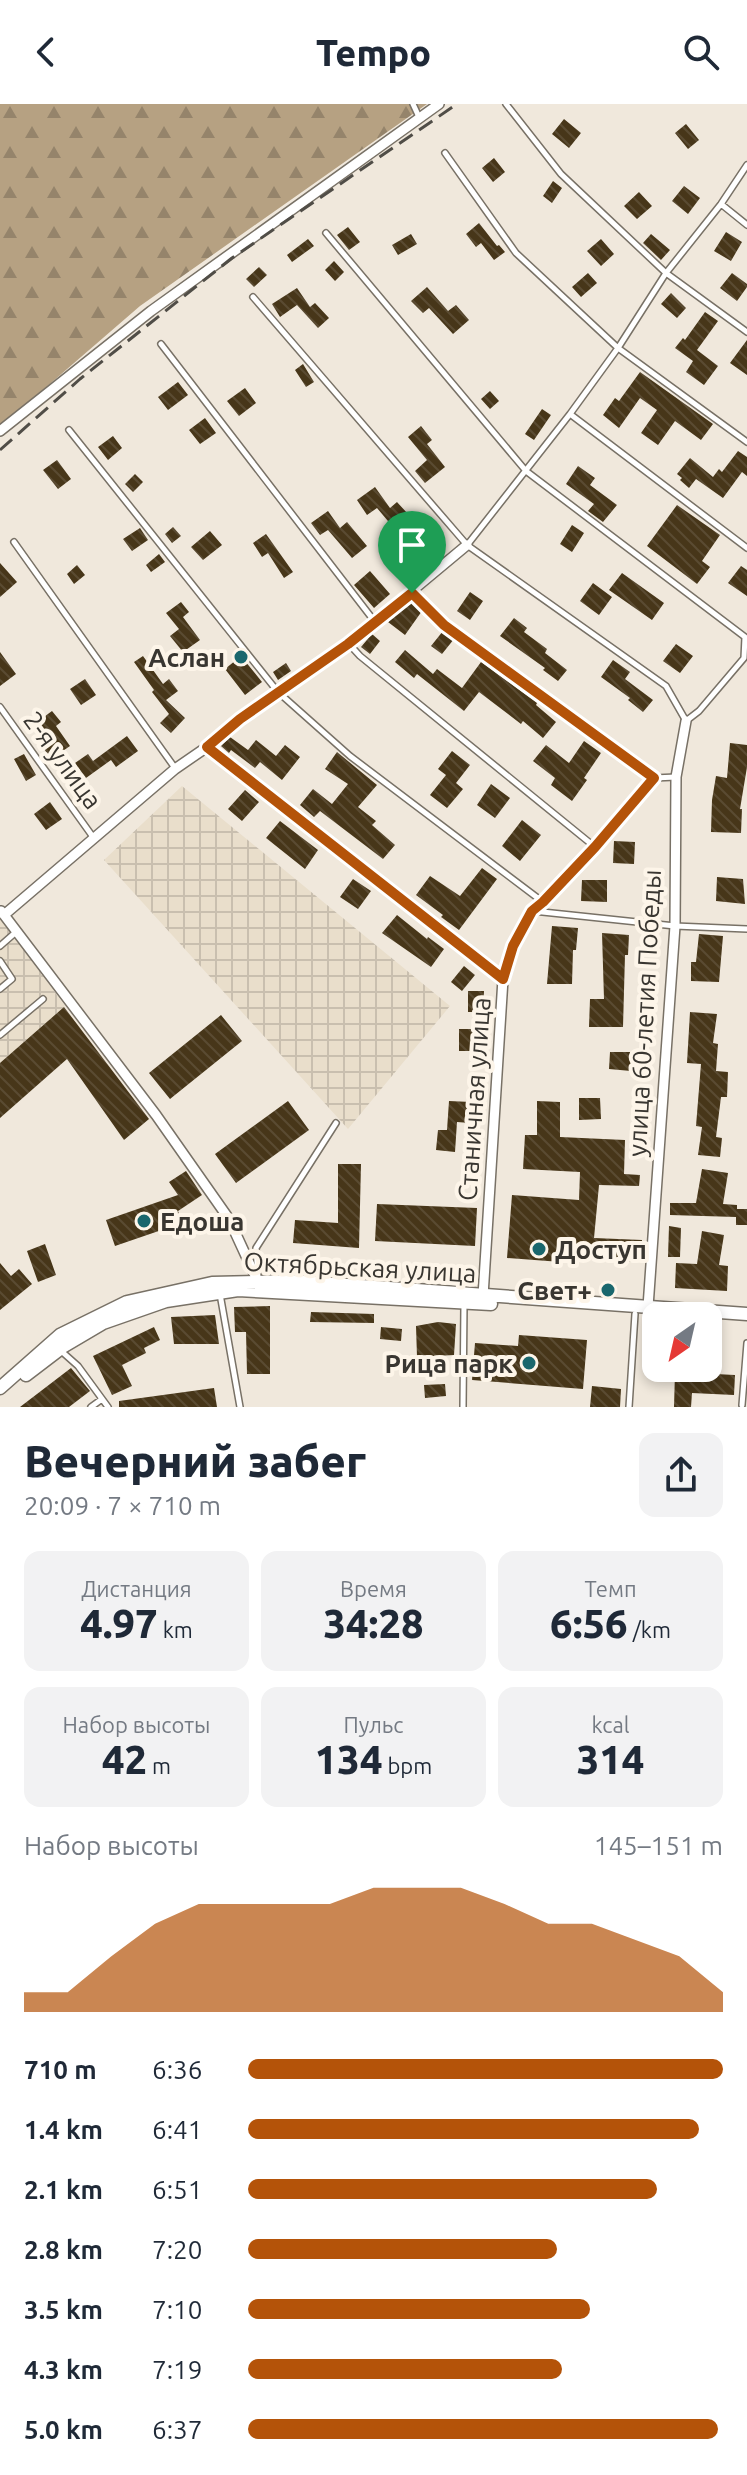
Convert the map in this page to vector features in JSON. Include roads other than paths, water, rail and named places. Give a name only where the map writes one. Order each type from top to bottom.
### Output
[{"type":"main road","name":"Октябрьская улица","points":[[0,1388],[60,1335],[127,1302],[212,1283],[292,1281],[642,1307]]},
{"type":"main road","name":"Октябрьская улица","points":[[0,1398],[59,1349],[103,1323],[166,1301],[238,1290],[642,1314]]},
{"type":"main road","name":"Октябрьская улица","points":[[722,1312],[747,1314]]},
{"type":"main road","points":[[722,1320],[747,1322]]},
{"type":"street","points":[[0,431],[151,311],[439,104]]},
{"type":"street","points":[[258,1282],[229,1219],[156,1115],[2,913],[175,769],[240,719],[348,644],[467,545]]},
{"type":"street","name":"улица 60-летия Победы","points":[[648,1302],[675,926],[676,777],[686,721]]},
{"type":"street","name":"Станичная улица","points":[[483,1296],[503,979],[513,946],[532,911]]},
{"type":"lane","points":[[413,104],[420,118]]},
{"type":"lane","points":[[506,104],[561,174],[666,273],[747,332]]},
{"type":"lane","points":[[445,153],[516,253],[618,348],[747,442]]},
{"type":"lane","points":[[467,545],[570,414],[618,348],[666,273],[721,204],[747,165]]},
{"type":"lane","points":[[721,204],[747,225]]},
{"type":"lane","points":[[253,297],[467,545],[666,686],[686,721],[699,711],[744,658],[745,637],[526,471],[326,233]]},
{"type":"lane","points":[[161,344],[375,623]]},
{"type":"lane","points":[[570,414],[747,548]]},
{"type":"lane","points":[[69,430],[278,692],[350,756],[543,902]]},
{"type":"lane","points":[[14,542],[175,769]]},
{"type":"lane","points":[[412,593],[444,625],[654,778],[676,777]]},
{"type":"lane","points":[[348,644],[595,847]]},
{"type":"lane","name":"2-я улица","points":[[0,707],[93,837]]},
{"type":"lane","points":[[207,747],[503,979]]},
{"type":"lane","points":[[532,911],[595,847],[654,778]]},
{"type":"lane","points":[[532,911],[675,926],[747,929]]},
{"type":"lane","points":[[0,946],[16,932]]},
{"type":"lane","points":[[0,961],[12,979],[0,989]]},
{"type":"lane","points":[[0,1035],[43,999]]},
{"type":"lane","points":[[258,1282],[256,1248],[336,1123]]},
{"type":"lane","points":[[220,1293],[240,1407]]},
{"type":"lane","points":[[463,1407],[464,1302]]},
{"type":"lane","points":[[629,1407],[635,1314]]},
{"type":"lane","points":[[742,1405],[747,1343]]},
{"type":"lane","points":[[59,1349],[78,1366],[108,1407]]},
{"type":"lane","points":[[91,1407],[102,1399]]},
{"type":"railway","points":[[0,450],[80,379],[232,258],[457,104]]},
{"type":"place","name":"Аслан","points":[[241,657]]},
{"type":"place","name":"Едоша","points":[[144,1221]]},
{"type":"place","name":"Доступ","points":[[539,1249]]},
{"type":"place","name":"Свет+","points":[[608,1290]]},
{"type":"place","name":"Рица парк","points":[[529,1363]]}]
